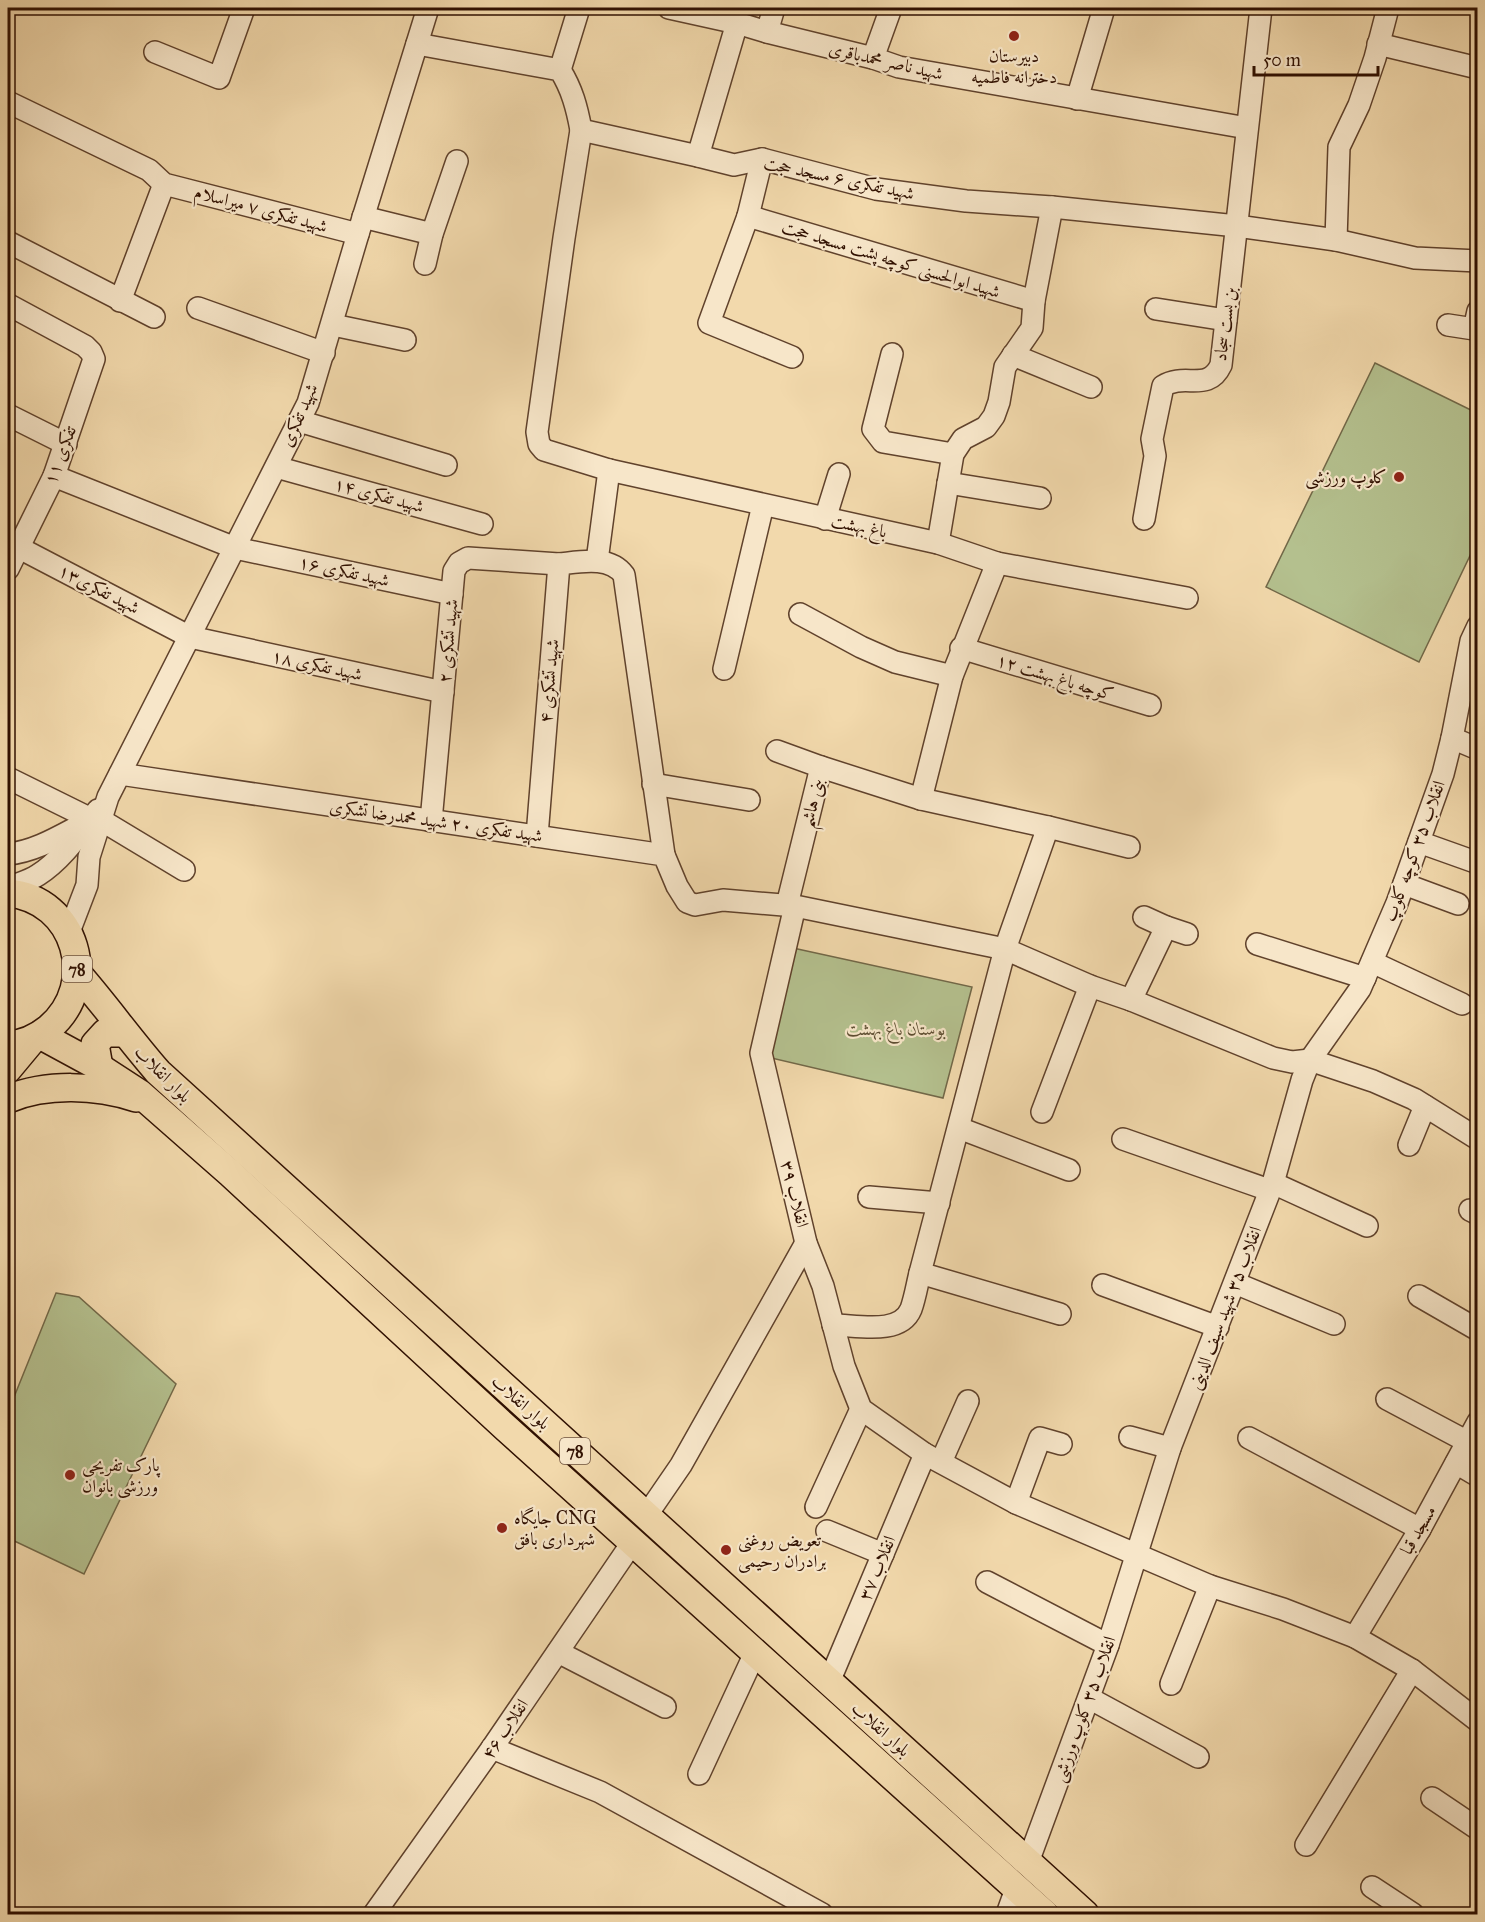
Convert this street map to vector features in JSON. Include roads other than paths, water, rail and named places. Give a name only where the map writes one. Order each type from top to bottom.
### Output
[{"type":"main road","name":"78","points":[[8,893],[18,894],[38,902],[56,915],[69,932],[76,952],[78,974],[72,998],[60,1019],[27,1040]]},
{"type":"main road","name":"بلوار انقلاب","points":[[78,974],[158,1072],[1085,1914]]},
{"type":"main road","points":[[99,1066],[94,1044],[105,1033],[124,1033]]},
{"type":"main road","name":"بلوار انقلاب","points":[[27,1040],[99,1066],[149,1102],[230,1173],[632,1543],[1045,1914]]},
{"type":"main road","points":[[8,1069],[27,1040]]},
{"type":"main road","points":[[8,1099],[47,1089],[80,1088],[117,1092],[149,1102]]},
{"type":"main road","points":[[855,1743],[872,1750],[876,1747],[880,1741],[875,1724]]},
{"type":"main road","points":[[903,1787],[894,1772],[894,1764],[906,1758],[921,1766]]},
{"type":"street","points":[[154,52],[219,78],[244,8]]},
{"type":"street","name":"شهید تفکری","points":[[69,932],[87,885],[89,857],[96,820],[308,403],[428,8]]},
{"type":"street","points":[[560,70],[579,8]]},
{"type":"street","name":"شهید ناصر محمدباقری","points":[[669,8],[701,11],[767,32],[873,58],[899,67],[1247,128]]},
{"type":"street","points":[[767,32],[774,8]]},
{"type":"street","points":[[873,58],[891,8]]},
{"type":"street","points":[[1077,99],[1104,8]]},
{"type":"street","name":"بن بست سجاد","points":[[1144,519],[1155,456],[1152,439],[1163,386],[1176,380],[1206,381],[1216,375],[1221,366],[1261,8]]},
{"type":"street","points":[[1336,240],[1339,147],[1359,105],[1388,8]]},
{"type":"street","points":[[698,156],[737,23]]},
{"type":"street","points":[[417,44],[560,70],[576,104],[581,130]]},
{"type":"street","points":[[1378,44],[1478,68]]},
{"type":"street","name":"شهید تفکری ۷ میراسلام","points":[[8,102],[149,170],[164,184],[361,226],[432,234]]},
{"type":"street","name":"شهید تفکری ۶ مسجد حجت","points":[[581,130],[698,156],[717,163],[734,165],[762,159],[876,189],[966,201],[1052,207],[1237,226],[1336,240],[1415,258],[1478,261]]},
{"type":"street","name":"باغ بهشت","points":[[581,130],[537,432],[539,444],[544,450],[609,470],[938,543],[997,563],[1187,598]]},
{"type":"street","points":[[762,159],[748,216],[709,323],[792,357]]},
{"type":"street","points":[[425,264],[432,234],[457,161]]},
{"type":"street","points":[[120,300],[164,184]]},
{"type":"street","points":[[938,543],[953,454],[963,439],[986,427],[994,416],[999,402],[1005,367],[1032,328],[1034,302],[1052,207]]},
{"type":"street","name":"شهید ابوالحسنی کوچه پشت مسجد حجت","points":[[748,216],[1034,302]]},
{"type":"street","points":[[10,243],[154,317]]},
{"type":"street","name":"تفکری ۱۱","points":[[8,569],[13,545],[54,476],[94,359],[91,352],[84,346],[9,305]]},
{"type":"street","points":[[198,308],[324,353]]},
{"type":"street","points":[[1156,309],[1226,320]]},
{"type":"street","points":[[1448,325],[1474,329],[1478,311]]},
{"type":"street","points":[[333,325],[405,340]]},
{"type":"street","points":[[892,354],[873,429],[877,436],[883,442],[953,454]]},
{"type":"street","points":[[1013,355],[1091,387]]},
{"type":"street","points":[[8,415],[66,444]]},
{"type":"street","points":[[299,421],[446,465]]},
{"type":"street","name":"شهید تفکری ۱۴","points":[[276,467],[483,524]]},
{"type":"street","points":[[597,561],[609,470]]},
{"type":"street","points":[[825,519],[839,474]]},
{"type":"street","name":"شهید تفکری ۱۶","points":[[54,476],[235,548],[452,594]]},
{"type":"street","points":[[948,483],[1040,498]]},
{"type":"street","points":[[724,669],[763,505]]},
{"type":"street","name":"شهید تفکری۱۳","points":[[13,545],[190,637]]},
{"type":"street","name":"شهید تشکری ۲","points":[[431,821],[454,571],[459,563],[468,558],[559,564]]},
{"type":"street","points":[[559,564],[597,561],[618,568],[624,575],[664,855],[687,902],[695,905],[723,900],[791,906],[1005,949],[1090,986],[1131,1000],[1273,1058],[1292,1062],[1310,1060],[1373,1081],[1425,1106],[1476,1135]]},
{"type":"street","points":[[997,563],[951,676],[921,800],[1129,847]]},
{"type":"street","name":"شهید تشکری ۴","points":[[537,836],[559,564]]},
{"type":"street","points":[[800,614],[861,647],[895,662],[951,676]]},
{"type":"street","name":"انقلاب ۳۵ کوچه کلوپ","points":[[1310,1060],[1360,988],[1404,884],[1443,774],[1472,663],[1471,640],[1478,626]]},
{"type":"street","name":"شهید تفکری ۱۸","points":[[190,637],[443,692]]},
{"type":"street","name":"کوچه باغ بهشت ۱۲","points":[[961,648],[1150,705]]},
{"type":"street","points":[[1452,738],[1478,749]]},
{"type":"street","points":[[777,751],[821,767]]},
{"type":"street","name":"بنی هاشم","points":[[791,906],[821,767],[921,800]]},
{"type":"street","name":"شهید تفکری ۲۰ شهید محمدرضا تشکری","points":[[120,774],[664,855]]},
{"type":"street","points":[[8,778],[96,820],[184,870]]},
{"type":"street","points":[[653,784],[749,800]]},
{"type":"street","points":[[8,854],[56,838],[96,820]]},
{"type":"street","points":[[8,888],[36,877],[55,862],[96,820]]},
{"type":"street","points":[[833,1324],[885,1327],[902,1322],[910,1311],[1005,949],[1048,827]]},
{"type":"street","points":[[1419,842],[1478,864]]},
{"type":"street","points":[[1404,884],[1458,904]]},
{"type":"street","name":"انقلاب ۳۹","points":[[646,1516],[681,1465],[806,1243],[761,1053],[791,906]]},
{"type":"street","points":[[1144,917],[1187,934]]},
{"type":"street","points":[[1131,1000],[1166,927]]},
{"type":"street","points":[[1257,944],[1368,970],[1462,1004]]},
{"type":"street","points":[[1042,1112],[1090,986]]},
{"type":"street","name":"انقلاب ۳۵ شهید سیف الدینی","points":[[1137,1555],[1170,1448],[1271,1186],[1310,1060]]},
{"type":"street","points":[[1409,1145],[1425,1106]]},
{"type":"street","points":[[959,1128],[1069,1170]]},
{"type":"street","points":[[1123,1139],[1271,1186],[1367,1226]]},
{"type":"street","points":[[869,1197],[939,1203]]},
{"type":"street","points":[[806,1243],[823,1286],[844,1366],[861,1409],[933,1458],[1016,1503],[1210,1586],[1282,1609],[1355,1638],[1412,1671],[1478,1721]]},
{"type":"street","points":[[920,1273],[1060,1314]]},
{"type":"street","points":[[1235,1283],[1334,1324]]},
{"type":"street","points":[[1103,1285],[1218,1327]]},
{"type":"street","points":[[1419,1296],[1478,1330]]},
{"type":"street","points":[[1386,1399],[1466,1442]]},
{"type":"street","name":"انقلاب ۳۷","points":[[829,1682],[883,1554],[933,1458],[968,1401]]},
{"type":"street","points":[[816,1507],[861,1409]]},
{"type":"street","name":"مسجد قبا","points":[[1355,1638],[1420,1529],[1478,1422]]},
{"type":"street","points":[[1130,1437],[1170,1448]]},
{"type":"street","points":[[1016,1503],[1040,1438],[1061,1444]]},
{"type":"street","points":[[1249,1438],[1420,1529]]},
{"type":"street","points":[[1456,1462],[1478,1476]]},
{"type":"street","points":[[827,1531],[883,1554]]},
{"type":"street","name":"انقلاب ۴۶","points":[[374,1914],[492,1748],[632,1543]]},
{"type":"street","name":"انقلاب ۳۵ کلوپ ورزشی","points":[[1028,1862],[1108,1645],[1137,1555]]},
{"type":"street","points":[[987,1582],[1108,1645]]},
{"type":"street","points":[[1171,1684],[1210,1586]]},
{"type":"street","points":[[558,1652],[665,1707]]},
{"type":"street","points":[[699,1774],[755,1653]]},
{"type":"street","points":[[1306,1845],[1412,1671]]},
{"type":"street","points":[[1089,1698],[1198,1757]]},
{"type":"street","points":[[492,1748],[600,1792],[822,1914]]},
{"type":"street","points":[[1432,1798],[1478,1829]]},
{"type":"street","points":[[1372,1887],[1413,1914]]},
{"type":"street","points":[[1007,1914],[1016,1889]]},
{"type":"place","name":"دبیرستان دخترانه فاطمیه","points":[[1014,36]]},
{"type":"place","name":"کلوپ ورزشی","points":[[1399,477]]},
{"type":"place","name":"پارک تفریحی ورزشی بانوان","points":[[70,1475]]},
{"type":"place","name":"جایگاه CNG شهرداری بافق","points":[[502,1528]]},
{"type":"place","name":"تعویض روغنی برادران رحیمی","points":[[726,1550]]},
{"type":"park label","name":"بوستان باغ بهشت","points":[[896,1029]]}]
